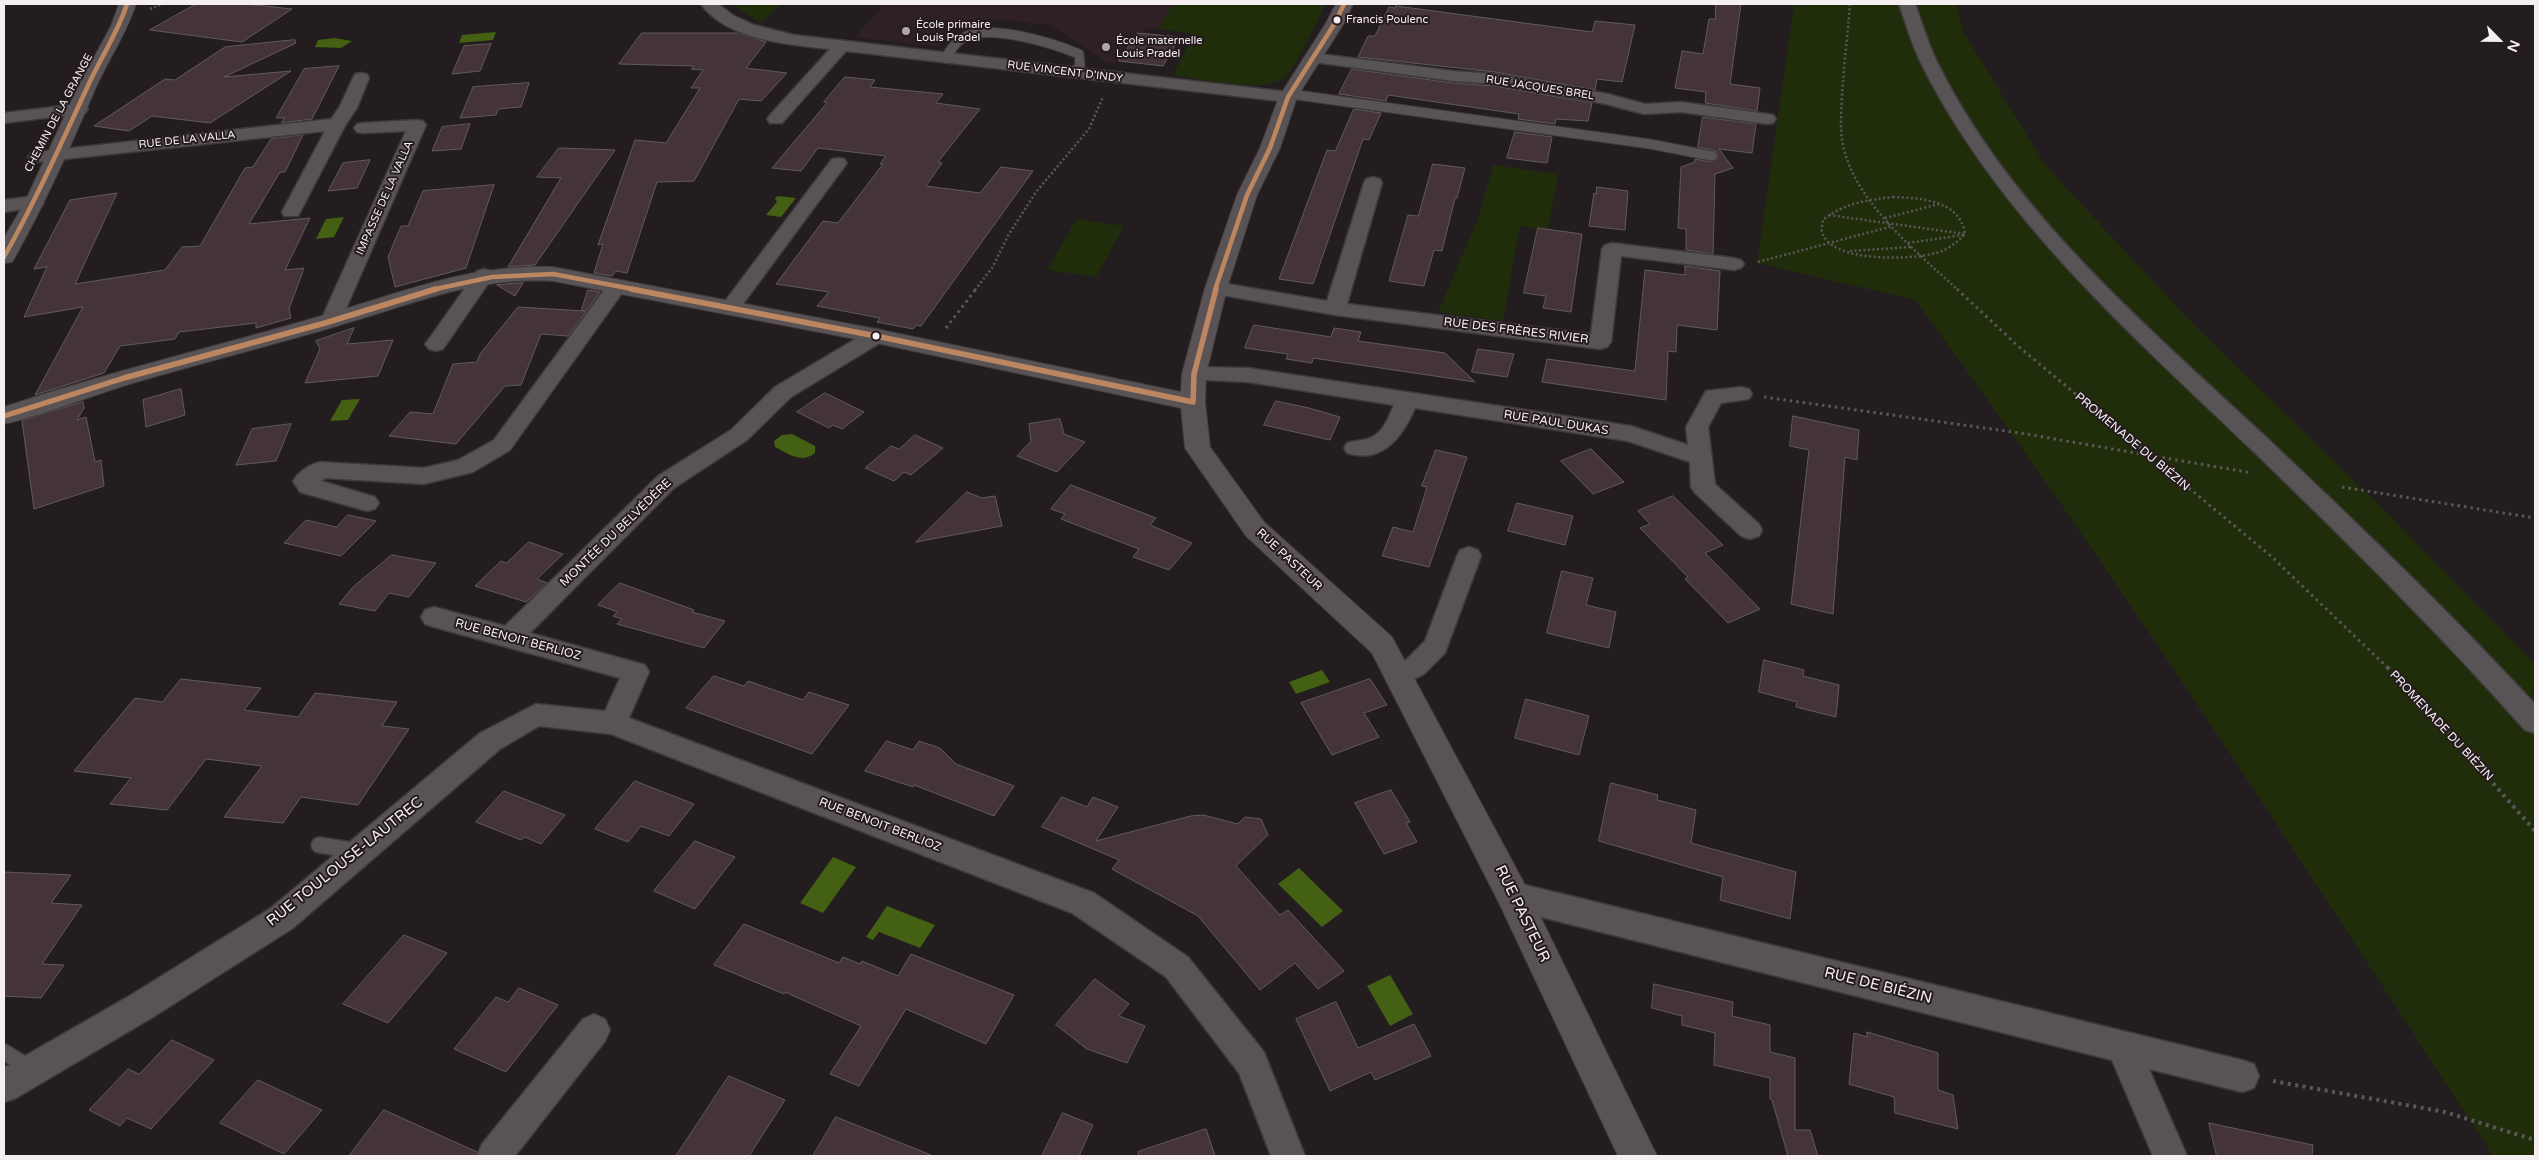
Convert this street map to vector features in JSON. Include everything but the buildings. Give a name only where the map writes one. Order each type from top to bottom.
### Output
[{"type":"street","name":"CHEMIN DE LA GRANGE","points":[[4,258],[35,202],[56,154],[70,110],[94,47],[107,4]]},
{"type":"street","name":"CHEMIN DE LA GRANGE","points":[[6,210],[37,157],[87,87],[120,26],[127,4]]},
{"type":"street","name":"RUE VINCENT D'INDY","points":[[709,4],[725,18],[759,34],[842,46],[1289,96]]},
{"type":"street","points":[[4,416],[74,391],[331,320],[456,281],[484,275],[529,272],[617,286],[929,347],[1194,388],[1216,288],[1247,195],[1270,148],[1289,96],[1335,23],[1344,4]]},
{"type":"street","points":[[1907,4],[1928,62],[1970,134],[2037,222],[2141,333],[2297,480],[2498,681],[2535,722]]},
{"type":"street","points":[[776,119],[842,46]]},
{"type":"street","name":"RUE JACQUES BREL","points":[[1312,58],[1453,76],[1495,79],[1608,99],[1644,109],[1681,107],[1767,119]]},
{"type":"street","points":[[291,212],[337,124],[348,108],[361,78]]},
{"type":"street","points":[[4,118],[70,110]]},
{"type":"street","name":"RUE DE LA VALLA","points":[[37,157],[337,124]]},
{"type":"street","name":"IMPASSE DE LA VALLA","points":[[331,320],[417,125],[363,128]]},
{"type":"street","points":[[730,308],[838,163]]},
{"type":"street","points":[[1335,309],[1373,182]]},
{"type":"street","points":[[6,210],[35,202]]},
{"type":"street","name":"RUE DES FRÈRES RIVIER","points":[[1216,288],[1335,309],[1600,342],[1612,248],[1734,264]]},
{"type":"street","points":[[436,344],[484,275]]},
{"type":"street","points":[[366,503],[308,486],[305,481],[320,470],[424,476],[465,466],[502,445],[617,286]]},
{"type":"street","name":"MONTÉE DU BELVÉDÈRE","points":[[510,636],[666,482],[740,436],[783,392],[876,336]]},
{"type":"street","name":"RUE PAUL DUKAS","points":[[1194,388],[1248,375],[1632,434],[1702,458]]},
{"type":"street","name":"RUE PASTEUR","points":[[1194,388],[1198,448],[1255,529],[1382,645],[1514,896],[1638,1156]]},
{"type":"street","points":[[1741,394],[1714,396],[1698,427],[1703,487],[1750,530]]},
{"type":"street","points":[[1355,448],[1372,448],[1384,441],[1394,429],[1408,400]]},
{"type":"street","points":[[1398,676],[1415,667],[1436,646],[1469,556]]},
{"type":"street","name":"RUE BENOIT BERLIOZ","points":[[434,617],[510,636],[636,672],[613,723],[1083,903],[1177,967],[1252,1063],[1288,1156]]},
{"type":"street","name":"RUE TOULOUSE-LAUTREC","points":[[4,1086],[142,1006],[282,918],[490,741],[536,715],[613,723]]},
{"type":"street","name":"RUE DE BIÉZIN","points":[[1514,896],[2242,1076]]},
{"type":"street","points":[[494,1156],[594,1030]]},
{"type":"street","points":[[2123,1046],[2170,1156]]},
{"type":"lane","points":[[945,58],[955,44],[966,36],[1006,35],[1063,47],[1079,54],[1080,65],[1074,73]]},
{"type":"lane","points":[[1289,96],[1650,144],[1712,156]]},
{"type":"lane","points":[[318,845],[361,851]]},
{"type":"lane","points":[[4,1052],[33,1069]]},
{"type":"path","name":"PROMENADE DU BIÉZIN","points":[[1850,4],[1841,128],[1849,165],[1868,200],[1921,256],[2019,347],[2272,557],[2413,692],[2535,831]]},
{"type":"path","points":[[929,347],[958,315],[992,268],[1009,234],[1036,192],[1089,129],[1102,103],[1106,76]]},
{"type":"path","points":[[1901,198],[1939,204],[1962,218],[1966,226],[1965,235],[1952,246],[1921,256],[1896,259],[1868,258],[1830,244],[1822,232],[1823,220],[1850,204],[1868,200],[1901,198]]},
{"type":"path","points":[[1885,218],[1939,204]]},
{"type":"path","points":[[1829,215],[1965,235]]},
{"type":"path","points":[[1734,264],[1771,260],[1891,225]]},
{"type":"path","points":[[1908,243],[1965,235]]},
{"type":"path","points":[[1847,251],[1912,247]]},
{"type":"path","points":[[1741,394],[2020,433],[2535,518]]},
{"type":"path","points":[[2242,1076],[2446,1112],[2535,1140]]},
{"type":"shaded area","points":[[731,4],[782,4],[760,23]]},
{"type":"shaded area","points":[[884,4],[1173,4],[1158,29],[1147,28],[1138,33],[1115,64],[1108,63],[1051,25],[990,19],[957,25],[939,47],[855,37]]},
{"type":"shaded area","points":[[1173,4],[1325,4],[1300,54],[1285,77],[1262,85],[1247,85],[1173,75],[1192,38],[1188,33],[1158,29]]},
{"type":"shaded area","points":[[1794,4],[1956,4],[1964,33],[2046,166],[2191,322],[2379,505],[2535,664],[2535,1156],[2492,1156],[2205,716],[2063,506],[1915,300],[1757,263]]},
{"type":"shaded area","points":[[496,32],[493,40],[459,43],[462,35]]},
{"type":"shaded area","points":[[335,38],[352,41],[341,48],[315,47],[318,40]]},
{"type":"shaded area","points":[[1493,165],[1558,174],[1548,230],[1520,226],[1503,321],[1438,312],[1479,216]]},
{"type":"shaded area","points":[[777,196],[796,198],[781,217],[766,215],[777,202],[775,199]]},
{"type":"shaded area","points":[[344,217],[334,237],[316,239],[326,219]]},
{"type":"shaded area","points":[[1076,219],[1124,226],[1096,277],[1047,270]]},
{"type":"shaded area","points":[[360,399],[348,420],[330,421],[342,400]]},
{"type":"shaded area","points":[[792,434],[815,446],[815,453],[805,458],[800,458],[775,447],[774,441],[782,435]]},
{"type":"shaded area","points":[[1322,670],[1330,682],[1296,694],[1289,682]]},
{"type":"shaded area","points":[[833,857],[856,867],[823,913],[800,903]]},
{"type":"shaded area","points":[[1299,868],[1343,911],[1322,927],[1278,884]]},
{"type":"shaded area","points":[[887,906],[935,925],[920,948],[879,932],[873,940],[866,937]]},
{"type":"shaded area","points":[[1390,975],[1413,1014],[1390,1026],[1367,986]]},
{"type":"transit line","points":[[4,257],[35,202],[87,87],[120,26],[127,4]]},
{"type":"transit line","points":[[1193,402],[1194,374],[1216,288],[1247,195],[1270,148],[1288,97],[1335,23],[1344,4]]},
{"type":"transit line","points":[[4,416],[124,378],[325,323],[437,289],[492,277],[522,274],[553,274],[876,336],[1193,402]]},
{"type":"place","name":"Francis Poulenc","points":[[1337,20]]},
{"type":"place","name":"École primaire Louis Pradel","points":[[906,31]]},
{"type":"place","name":"École maternelle Louis Pradel","points":[[1106,47]]}]
